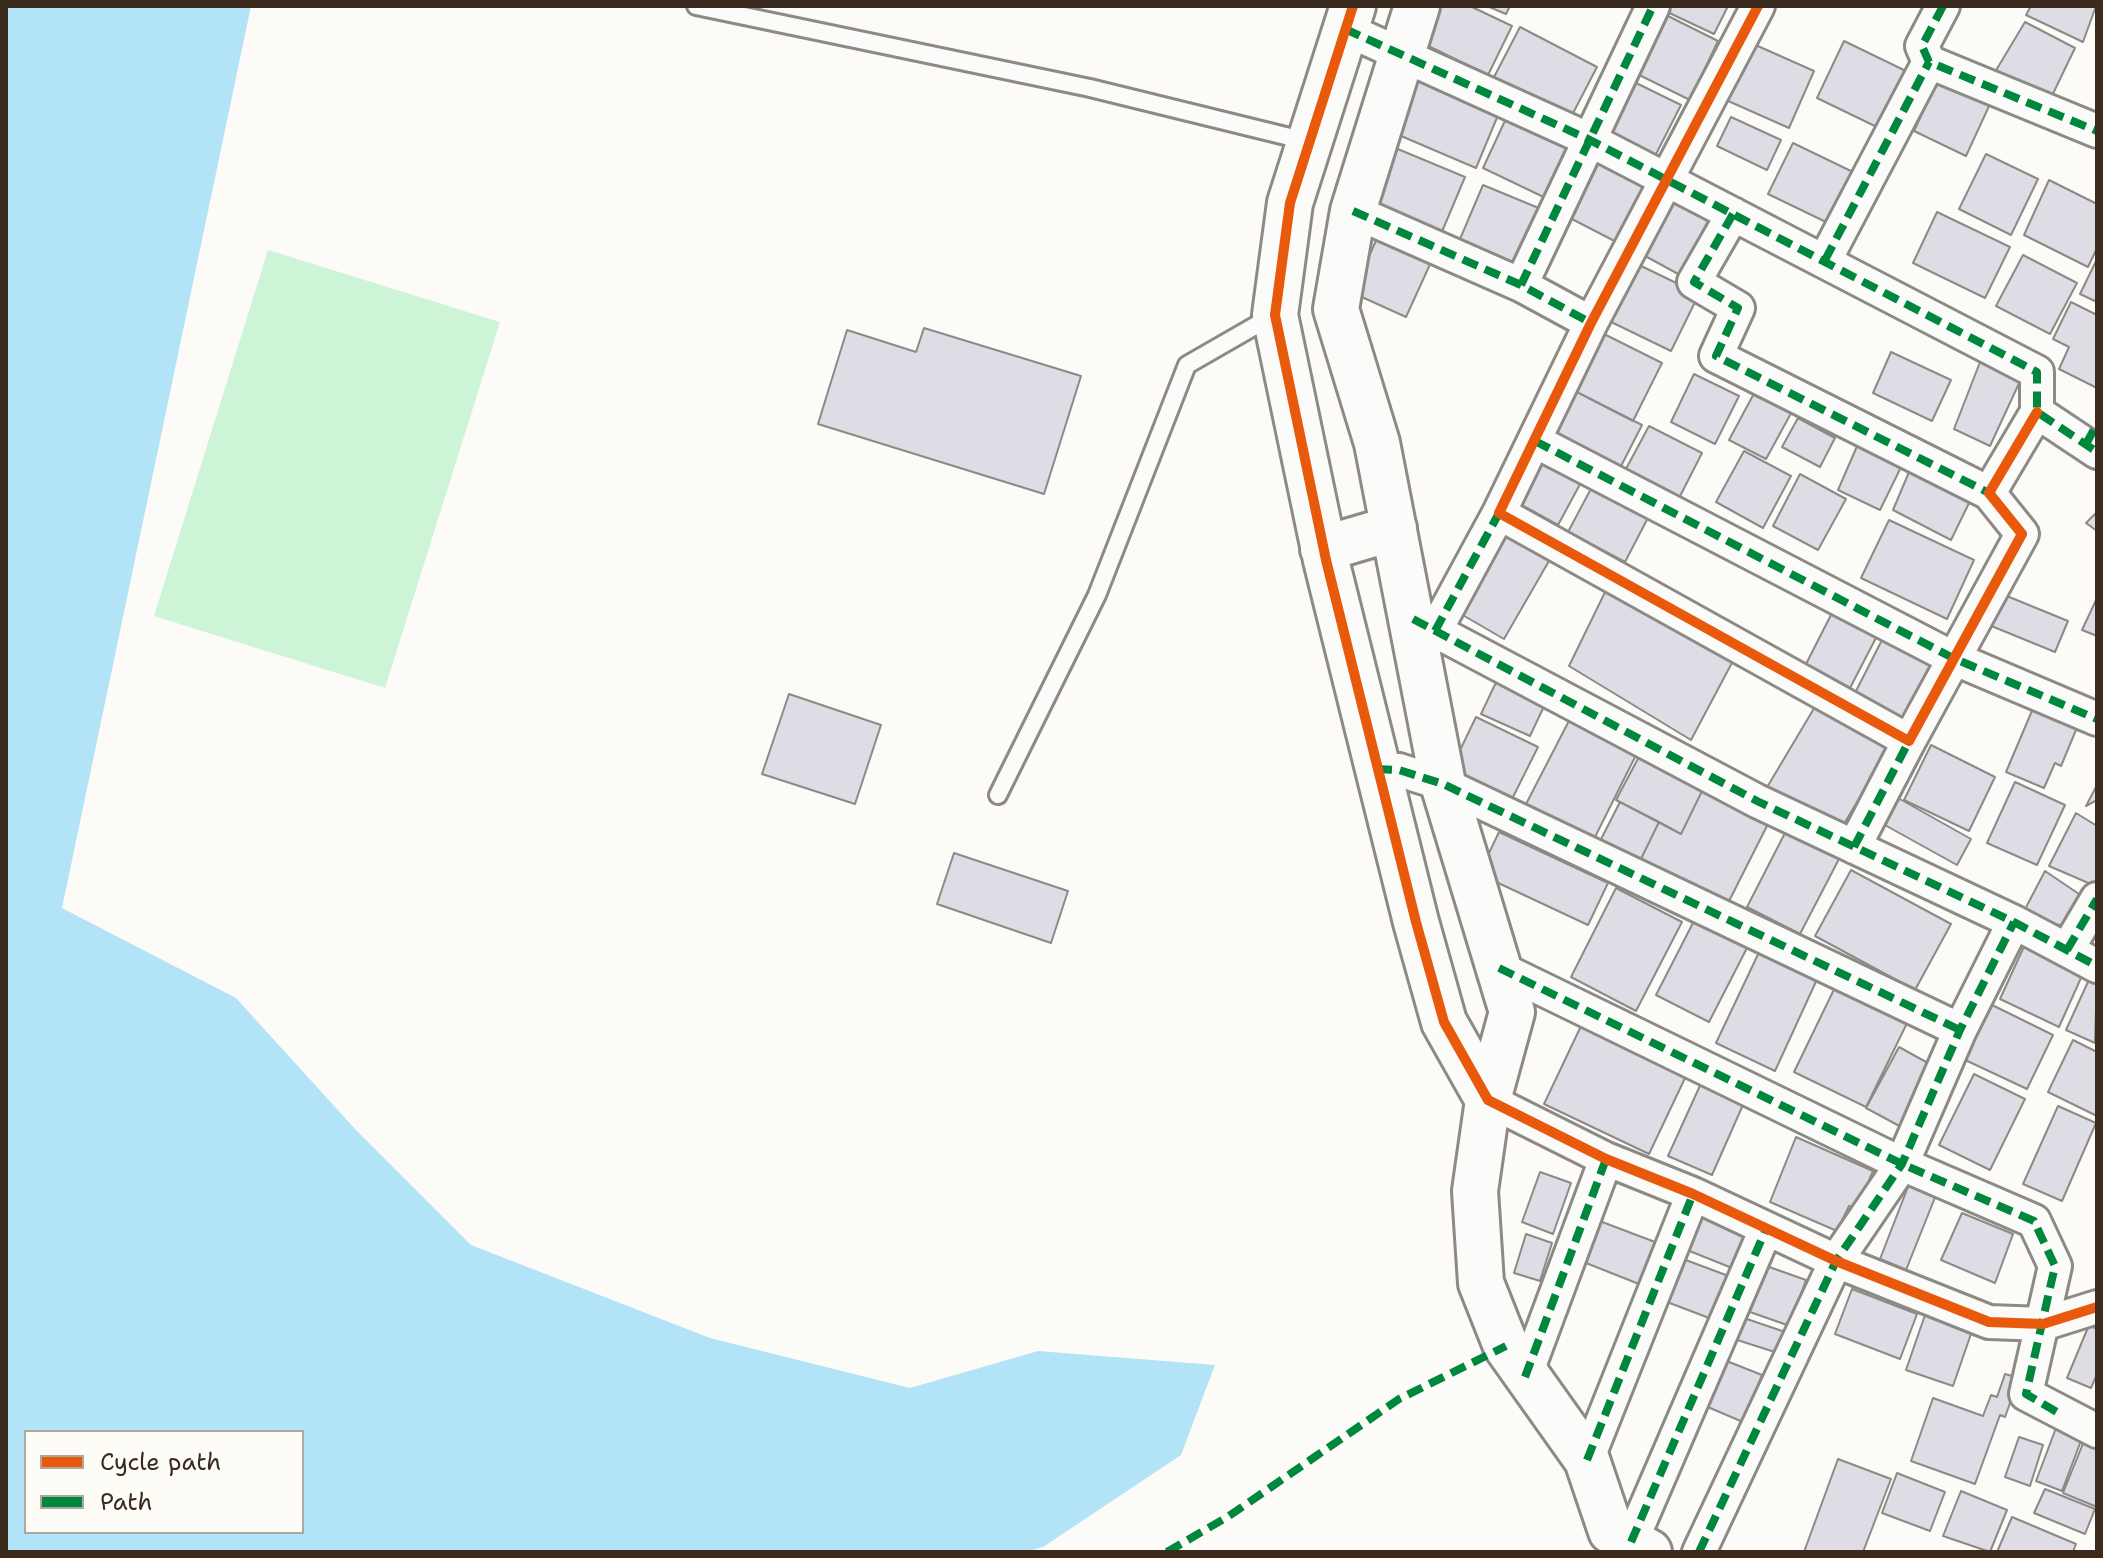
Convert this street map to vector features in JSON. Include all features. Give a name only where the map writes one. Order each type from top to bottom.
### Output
[{"type":"street","points":[[1417,6],[1353,211],[1336,309],[1377,443],[1394,528],[1424,625],[1443,784],[1512,1012],[1488,1100],[1475,1191],[1481,1283],[1506,1346],[1525,1377],[1587,1460],[1622,1544]]},
{"type":"street","points":[[1521,285],[1653,6]]},
{"type":"street","points":[[1424,625],[1499,513],[1591,323],[1668,183],[1758,6]]},
{"type":"street","points":[[1943,6],[1922,46],[1929,62],[2097,131]]},
{"type":"street","points":[[1989,493],[2037,412],[2037,372],[1588,139],[1400,53],[1349,17],[1290,203],[1275,315],[1323,549],[1376,769],[1444,1022],[1488,1100],[1606,1159],[1693,1194],[1836,1261],[1989,1322],[2043,1324],[2097,1307]]},
{"type":"street","points":[[1825,260],[1929,62]]},
{"type":"street","points":[[1353,211],[1521,285],[1591,323]]},
{"type":"street","points":[[1733,214],[1694,282],[1738,308],[1716,356],[1989,493],[2022,534],[1854,847]]},
{"type":"street","points":[[2037,412],[2093,440]]},
{"type":"street","points":[[1535,441],[1953,658],[2097,719]]},
{"type":"street","points":[[1499,513],[1909,741]]},
{"type":"street","points":[[1323,549],[1394,528]]},
{"type":"street","points":[[1424,625],[1757,801],[2014,922],[2097,966]]},
{"type":"street","points":[[1376,769],[1399,770],[1443,784],[1960,1030]]},
{"type":"street","points":[[2067,950],[2097,899]]},
{"type":"street","points":[[1699,1552],[1836,1261],[1902,1164],[1960,1030],[2014,922]]},
{"type":"street","points":[[1499,968],[1902,1164],[2034,1221],[2055,1266],[2026,1394],[2097,1431]]},
{"type":"street","points":[[1525,1377],[1606,1159]]},
{"type":"street","points":[[1587,1460],[1693,1194]]},
{"type":"street","points":[[1622,1544],[1766,1229]]},
{"type":"lane","points":[[696,6],[1090,88],[1308,141]]},
{"type":"lane","points":[[998,795],[1097,595],[1187,365],[1275,315]]},
{"type":"green space","points":[[268,250],[500,322],[385,688],[154,616]]},
{"type":"water","points":[[6,6],[251,6],[62,908],[236,998],[355,1129],[471,1245],[710,1338],[910,1388],[1038,1351],[1215,1365],[1181,1455],[1043,1547],[1025,1552],[6,1552]]},
{"type":"building","points":[[1435,6],[1470,6],[1512,26],[1488,75],[1418,41]]},
{"type":"building","points":[[1487,6],[1510,6],[1506,14]]},
{"type":"building","points":[[1665,6],[1728,6],[1714,34],[1663,10]]},
{"type":"building","points":[[2031,6],[2096,6],[2083,42],[2026,15]]},
{"type":"building","points":[[1658,11],[1718,41],[1690,100],[1629,70]]},
{"type":"building","points":[[2025,22],[2075,48],[2048,104],[1992,77]]},
{"type":"building","points":[[1520,27],[1597,67],[1570,119],[1493,79]]},
{"type":"building","points":[[1844,41],[1908,72],[1881,129],[1817,98]]},
{"type":"building","points":[[1751,43],[1814,71],[1789,128],[1726,100]]},
{"type":"building","points":[[1412,70],[1501,108],[1476,168],[1387,130]]},
{"type":"building","points":[[1938,79],[1990,104],[1966,156],[1914,131]]},
{"type":"building","points":[[1630,80],[1681,105],[1653,160],[1603,134]]},
{"type":"building","points":[[1510,110],[1581,143],[1554,202],[1483,168]]},
{"type":"building","points":[[1731,117],[1781,140],[1767,170],[1717,146]]},
{"type":"building","points":[[1793,143],[1853,172],[1828,223],[1768,194]]},
{"type":"building","points":[[1393,147],[1465,177],[1441,234],[1370,203]]},
{"type":"building","points":[[1986,154],[2038,179],[2011,235],[1959,209]]},
{"type":"building","points":[[1601,159],[1657,190],[1626,247],[1570,218]]},
{"type":"building","points":[[2049,180],[2097,204],[2097,248],[2088,267],[2024,235]]},
{"type":"building","points":[[1483,185],[1541,209],[1515,271],[1457,246]]},
{"type":"building","points":[[1666,194],[1709,220],[1680,275],[1636,251]]},
{"type":"building","points":[[1937,212],[2010,247],[1985,298],[1913,263]]},
{"type":"building","points":[[1378,236],[1432,260],[1406,317],[1353,293]]},
{"type":"building","points":[[2023,255],[2077,283],[2050,334],[1996,306]]},
{"type":"building","points":[[2097,259],[2097,302],[2080,294]]},
{"type":"building","points":[[1635,263],[1699,294],[1671,351],[1607,320]]},
{"type":"building","points":[[2071,302],[2097,315],[2097,388],[2059,369],[2069,347],[2053,339]]},
{"type":"building","points":[[924,328],[1081,376],[1044,494],[818,424],[847,330],[916,352]]},
{"type":"building","points":[[1596,330],[1662,363],[1633,421],[1569,388]]},
{"type":"building","points":[[1891,352],[1951,380],[1932,421],[1873,393]]},
{"type":"building","points":[[1982,357],[2021,379],[1990,446],[1954,429]]},
{"type":"building","points":[[1694,374],[1739,396],[1715,444],[1671,422]]},
{"type":"building","points":[[1758,386],[1795,406],[1766,459],[1729,440]]},
{"type":"building","points":[[1569,388],[1642,425],[1618,472],[1545,435]]},
{"type":"building","points":[[1798,418],[1835,438],[1820,467],[1782,447]]},
{"type":"building","points":[[1649,426],[1702,453],[1674,508],[1620,480]]},
{"type":"building","points":[[1861,437],[1905,459],[1880,510],[1838,490]]},
{"type":"building","points":[[1744,451],[1791,476],[1763,528],[1716,502]]},
{"type":"building","points":[[1543,452],[1585,475],[1558,525],[1516,502]]},
{"type":"building","points":[[1912,465],[1972,497],[1951,540],[1893,510]]},
{"type":"building","points":[[1800,474],[1846,499],[1818,550],[1773,526]]},
{"type":"building","points":[[1594,483],[1651,512],[1625,562],[1568,532]]},
{"type":"building","points":[[2097,512],[2097,531],[2086,523]]},
{"type":"building","points":[[1889,520],[1974,560],[1947,619],[1861,578]]},
{"type":"building","points":[[1503,525],[1553,554],[1504,639],[1454,610]]},
{"type":"building","points":[[1609,584],[1734,659],[1691,740],[1569,666]]},
{"type":"building","points":[[1997,592],[2068,621],[2055,652],[1984,623]]},
{"type":"building","points":[[2097,598],[2097,636],[2082,630]]},
{"type":"building","points":[[1833,611],[1878,634],[1850,688],[1806,664]]},
{"type":"building","points":[[1883,638],[1934,663],[1906,719],[1855,693]]},
{"type":"building","points":[[1499,676],[1547,700],[1530,736],[1481,714]]},
{"type":"building","points":[[789,694],[881,725],[855,804],[762,774]]},
{"type":"building","points":[[2037,699],[2081,718],[2061,766],[2055,763],[2044,788],[2006,772]]},
{"type":"building","points":[[1816,705],[1889,749],[1839,832],[1766,789]]},
{"type":"building","points":[[1573,713],[1640,747],[1593,841],[1525,806]]},
{"type":"building","points":[[1476,717],[1538,747],[1510,803],[1449,773]]},
{"type":"building","points":[[1931,745],[1995,777],[1969,831],[1904,800]]},
{"type":"building","points":[[1641,753],[1705,785],[1681,834],[1616,800]]},
{"type":"building","points":[[2015,782],[2065,805],[2037,865],[1987,843]]},
{"type":"building","points":[[1705,785],[1771,818],[1725,909],[1638,865],[1659,822],[1681,834]]},
{"type":"building","points":[[2097,785],[2097,800],[2086,806]]},
{"type":"building","points":[[1898,798],[1971,839],[1957,865],[1883,824]]},
{"type":"building","points":[[1620,802],[1659,822],[1638,865],[1598,845]]},
{"type":"building","points":[[2076,813],[2097,826],[2097,878],[2093,885],[2049,866]]},
{"type":"building","points":[[1787,829],[1840,857],[1800,934],[1747,907]]},
{"type":"building","points":[[1499,832],[1608,883],[1588,925],[1479,874]]},
{"type":"building","points":[[954,853],[1068,891],[1051,943],[937,904]]},
{"type":"building","points":[[1851,870],[1951,924],[1915,990],[1815,936]]},
{"type":"building","points":[[2045,871],[2082,896],[2068,928],[2023,913]]},
{"type":"building","points":[[1616,888],[1682,922],[1636,1011],[1571,977]]},
{"type":"building","points":[[1695,919],[1748,946],[1709,1022],[1656,995]]},
{"type":"building","points":[[2026,942],[2085,969],[2059,1027],[2000,999]]},
{"type":"building","points":[[1761,948],[1819,975],[1775,1071],[1716,1043]]},
{"type":"building","points":[[2092,973],[2097,976],[2095,1043],[2066,1030]]},
{"type":"building","points":[[1840,977],[1912,1013],[1866,1107],[1794,1072]]},
{"type":"building","points":[[1988,1003],[2053,1035],[2027,1089],[1961,1058]]},
{"type":"building","points":[[1581,1026],[1686,1076],[1649,1154],[1544,1104]]},
{"type":"building","points":[[2073,1040],[2097,1052],[2097,1116],[2048,1092]]},
{"type":"building","points":[[1899,1047],[1937,1068],[1905,1129],[1866,1108]]},
{"type":"building","points":[[1974,1074],[2025,1099],[1990,1170],[1939,1145]]},
{"type":"building","points":[[1703,1079],[1746,1098],[1712,1175],[1668,1156]]},
{"type":"building","points":[[2058,1106],[2096,1123],[2062,1201],[2023,1184]]},
{"type":"building","points":[[1796,1137],[1873,1171],[1857,1209],[1849,1206],[1837,1231],[1770,1202]]},
{"type":"building","points":[[1540,1172],[1571,1183],[1553,1234],[1522,1222]]},
{"type":"building","points":[[1911,1179],[1938,1190],[1906,1270],[1880,1259]]},
{"type":"building","points":[[1699,1207],[1758,1231],[1742,1272],[1682,1248]]},
{"type":"building","points":[[1962,1213],[2013,1234],[1995,1283],[1941,1260]]},
{"type":"building","points":[[1597,1220],[1655,1242],[1639,1284],[1581,1261]]},
{"type":"building","points":[[1526,1234],[1552,1243],[1540,1281],[1514,1273]]},
{"type":"building","points":[[1683,1259],[1734,1278],[1717,1321],[1667,1302]]},
{"type":"building","points":[[1758,1263],[1806,1280],[1790,1326],[1750,1312],[1758,1289],[1750,1287]]},
{"type":"building","points":[[1852,1289],[1917,1314],[1900,1359],[1835,1334]]},
{"type":"building","points":[[1925,1315],[1972,1331],[1953,1386],[1906,1370]]},
{"type":"building","points":[[1738,1316],[1788,1333],[1781,1354],[1731,1338]]},
{"type":"building","points":[[2089,1325],[2097,1329],[2097,1374],[2091,1388],[2067,1378]]},
{"type":"building","points":[[1714,1356],[1762,1375],[1743,1422],[1696,1402]]},
{"type":"building","points":[[2005,1374],[2019,1378],[2005,1417],[2000,1415],[1975,1484],[1911,1461],[1933,1398],[1983,1416],[1991,1395],[1997,1397]]},
{"type":"building","points":[[2056,1428],[2082,1438],[2062,1491],[2036,1481]]},
{"type":"building","points":[[2019,1437],[2043,1445],[2030,1486],[2005,1477]]},
{"type":"building","points":[[2084,1441],[2097,1447],[2097,1507],[2063,1493]]},
{"type":"building","points":[[1838,1459],[1891,1479],[1863,1552],[1804,1552]]},
{"type":"building","points":[[1897,1473],[1945,1492],[1930,1531],[1882,1513]]},
{"type":"building","points":[[2045,1489],[2095,1509],[2085,1534],[2034,1513]]},
{"type":"building","points":[[1961,1491],[2007,1510],[1990,1552],[1943,1536]]},
{"type":"building","points":[[2012,1517],[2076,1544],[2073,1552],[1997,1552]]},
{"type":"marked path","points":[[1521,285],[1653,6]]},
{"type":"marked path","points":[[1943,6],[1922,46],[1929,62],[2097,131]]},
{"type":"marked path","points":[[1345,29],[1588,139],[2037,372],[2037,412],[2097,452]]},
{"type":"marked path","points":[[1825,260],[1929,62]]},
{"type":"marked path","points":[[1353,211],[1521,285],[1591,323]]},
{"type":"marked path","points":[[1733,214],[1694,282],[1738,308],[1716,356],[1989,493]]},
{"type":"marked path","points":[[2086,444],[2097,424]]},
{"type":"marked path","points":[[1535,441],[1953,658],[2097,719]]},
{"type":"marked path","points":[[1435,631],[1499,513]]},
{"type":"marked path","points":[[1413,619],[1757,801],[2014,922],[2097,966]]},
{"type":"marked path","points":[[1854,847],[1909,741]]},
{"type":"marked path","points":[[1376,769],[1399,770],[1443,784],[1960,1030]]},
{"type":"marked path","points":[[2067,950],[2097,899]]},
{"type":"marked path","points":[[1699,1552],[1836,1261],[1902,1164],[1960,1030],[2014,922]]},
{"type":"marked path","points":[[1499,968],[1902,1164],[2034,1221],[2055,1266],[2026,1394],[2062,1415]]},
{"type":"marked path","points":[[1525,1377],[1606,1159]]},
{"type":"marked path","points":[[1587,1460],[1693,1194]]},
{"type":"marked path","points":[[1631,1542],[1766,1229]]},
{"type":"marked path","points":[[1167,1552],[1229,1516],[1399,1399],[1506,1346]]},
{"type":"cycle path","points":[[1353,6],[1290,203],[1275,315],[1326,560],[1416,922],[1444,1022],[1488,1100],[1606,1159],[1693,1194],[1836,1261],[1989,1322],[2043,1324],[2097,1307]]},
{"type":"cycle path","points":[[1758,6],[1591,323],[1499,513],[1909,741],[2022,534],[1989,493],[2037,412]]}]
